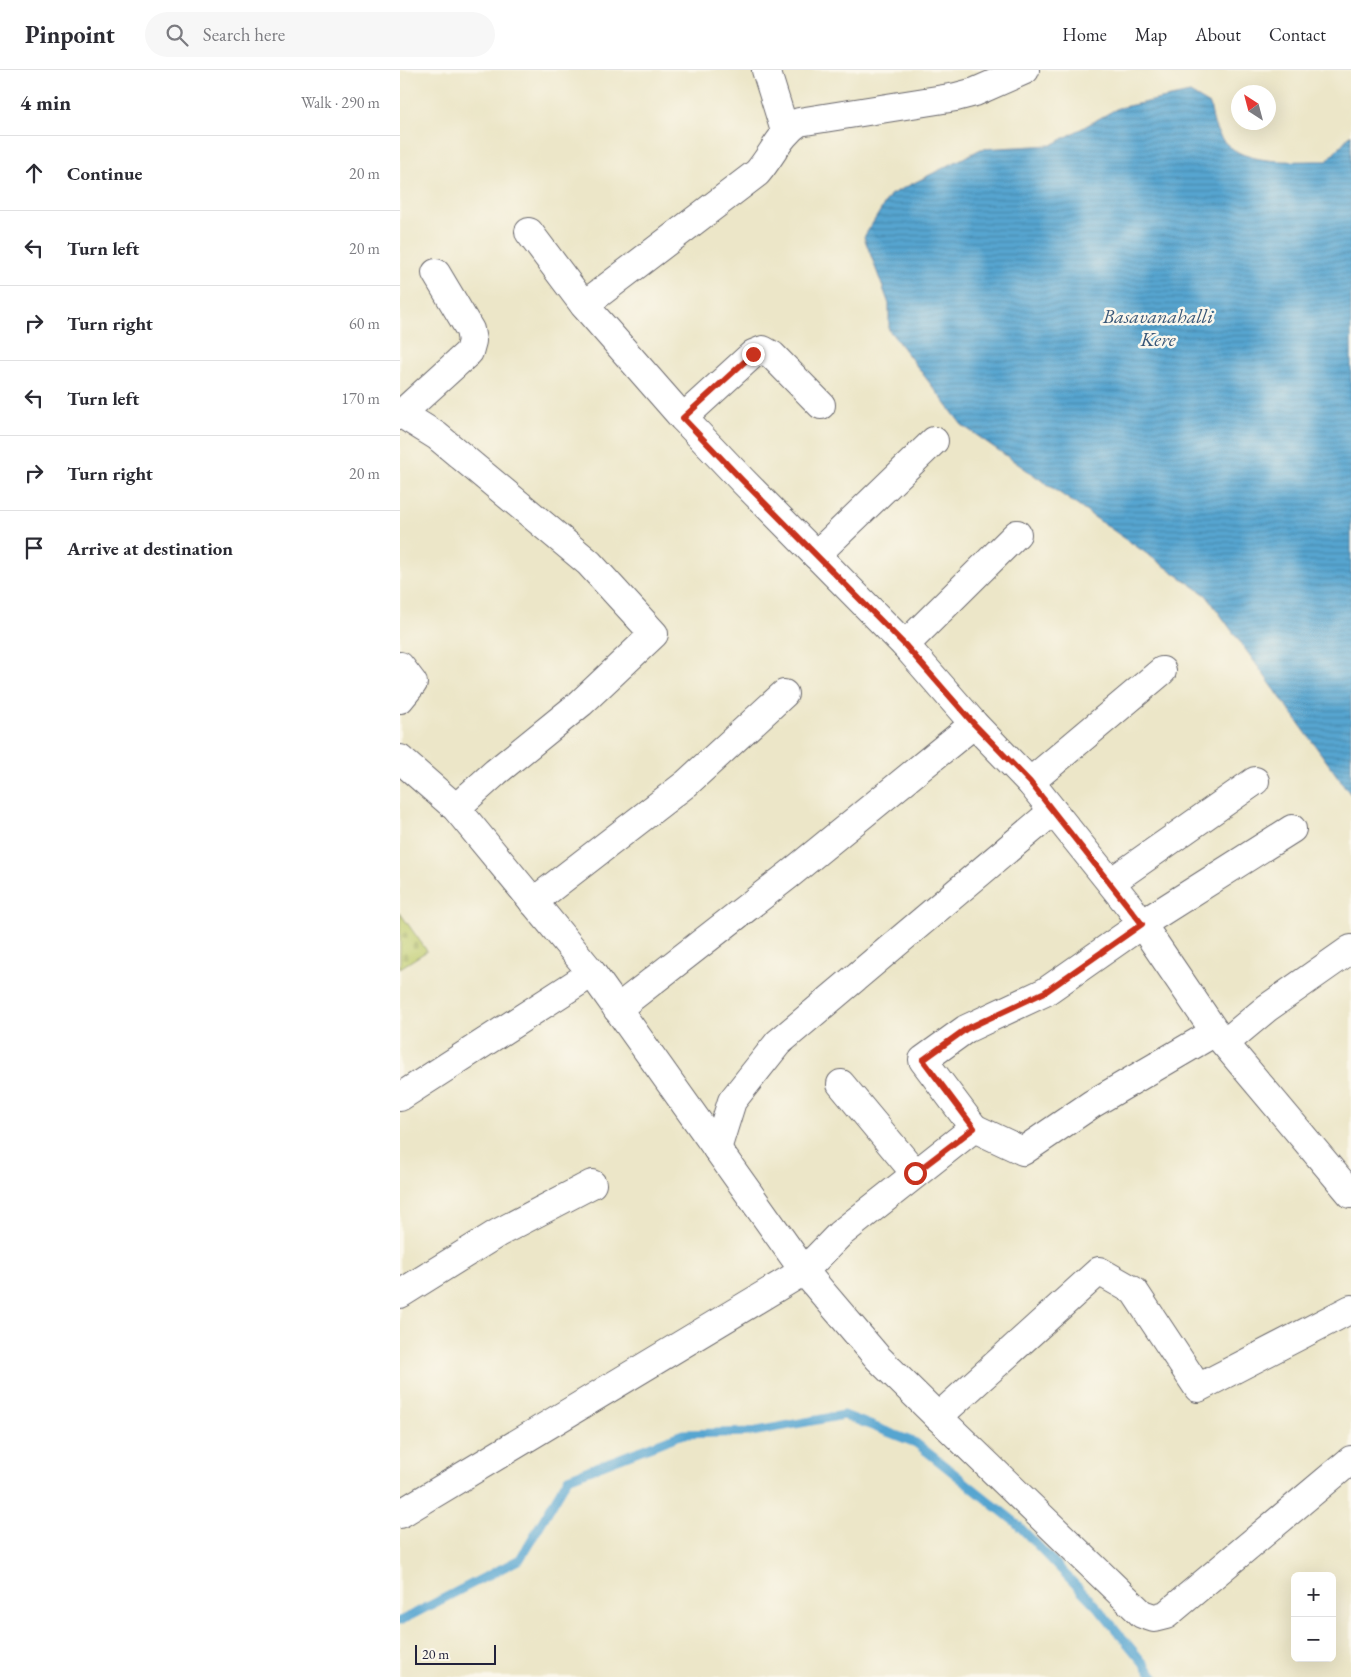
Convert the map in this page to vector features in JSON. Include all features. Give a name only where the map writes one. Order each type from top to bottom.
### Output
[{"type":"street","points":[[766,70],[786,130]]},
{"type":"street","points":[[584,305],[756,173],[770,157],[786,130],[799,122],[956,97],[975,92],[1025,70]]},
{"type":"street","points":[[529,232],[584,305],[683,418],[905,645],[974,724],[1030,782],[1111,882],[1220,1038],[1351,1194]]},
{"type":"street","points":[[436,273],[470,330],[472,340],[468,352],[401,414],[437,436],[589,564],[654,634],[581,704],[496,772],[456,808]]},
{"type":"street","points":[[683,418],[753,354],[763,350],[772,355],[820,405]]},
{"type":"street","points":[[816,555],[934,441]]},
{"type":"street","points":[[905,645],[1017,534]]},
{"type":"street","points":[[400,666],[413,683],[400,699]]},
{"type":"street","points":[[1030,782],[1162,671]]},
{"type":"street","points":[[533,902],[687,783],[784,694]]},
{"type":"street","points":[[617,1009],[790,874],[974,724]]},
{"type":"street","points":[[400,759],[456,808],[592,973],[804,1271],[878,1358],[1142,1614],[1154,1618],[1166,1615],[1351,1460]]},
{"type":"street","points":[[1111,882],[1255,781]]},
{"type":"street","points":[[717,1149],[732,1100],[778,1043],[1054,811]]},
{"type":"street","points":[[1292,829],[1142,924],[1045,992],[966,1029],[923,1060],[974,1128],[1023,1151],[1092,1104],[1220,1038],[1267,1008],[1351,949]]},
{"type":"street","points":[[400,1097],[592,973]]},
{"type":"street","points":[[841,1084],[915,1173]]},
{"type":"street","points":[[400,1514],[804,1271],[840,1234],[974,1128]]},
{"type":"street","points":[[400,1294],[498,1233],[592,1184]]},
{"type":"street","points":[[938,1417],[1099,1271],[1134,1291],[1198,1388],[1351,1309]]},
{"type":"green space","points":[[400,913],[427,951],[400,968]]},
{"type":"water","name":"Basavanahalli Kere","points":[[1190,93],[1210,105],[1217,131],[1226,143],[1237,152],[1251,157],[1282,161],[1327,161],[1351,134],[1351,795],[1206,595],[962,425],[889,330],[889,304],[864,237],[890,195],[981,149],[1052,145],[1118,108]]},
{"type":"waterway","points":[[400,1621],[520,1559],[568,1478],[683,1434],[752,1432],[844,1415],[916,1443],[1015,1522],[1097,1607],[1155,1677]]},
{"type":"route","points":[[753,354],[683,418],[905,645],[974,724],[1030,782],[1142,924],[1045,992],[966,1029],[923,1060],[974,1128],[915,1173]]}]
